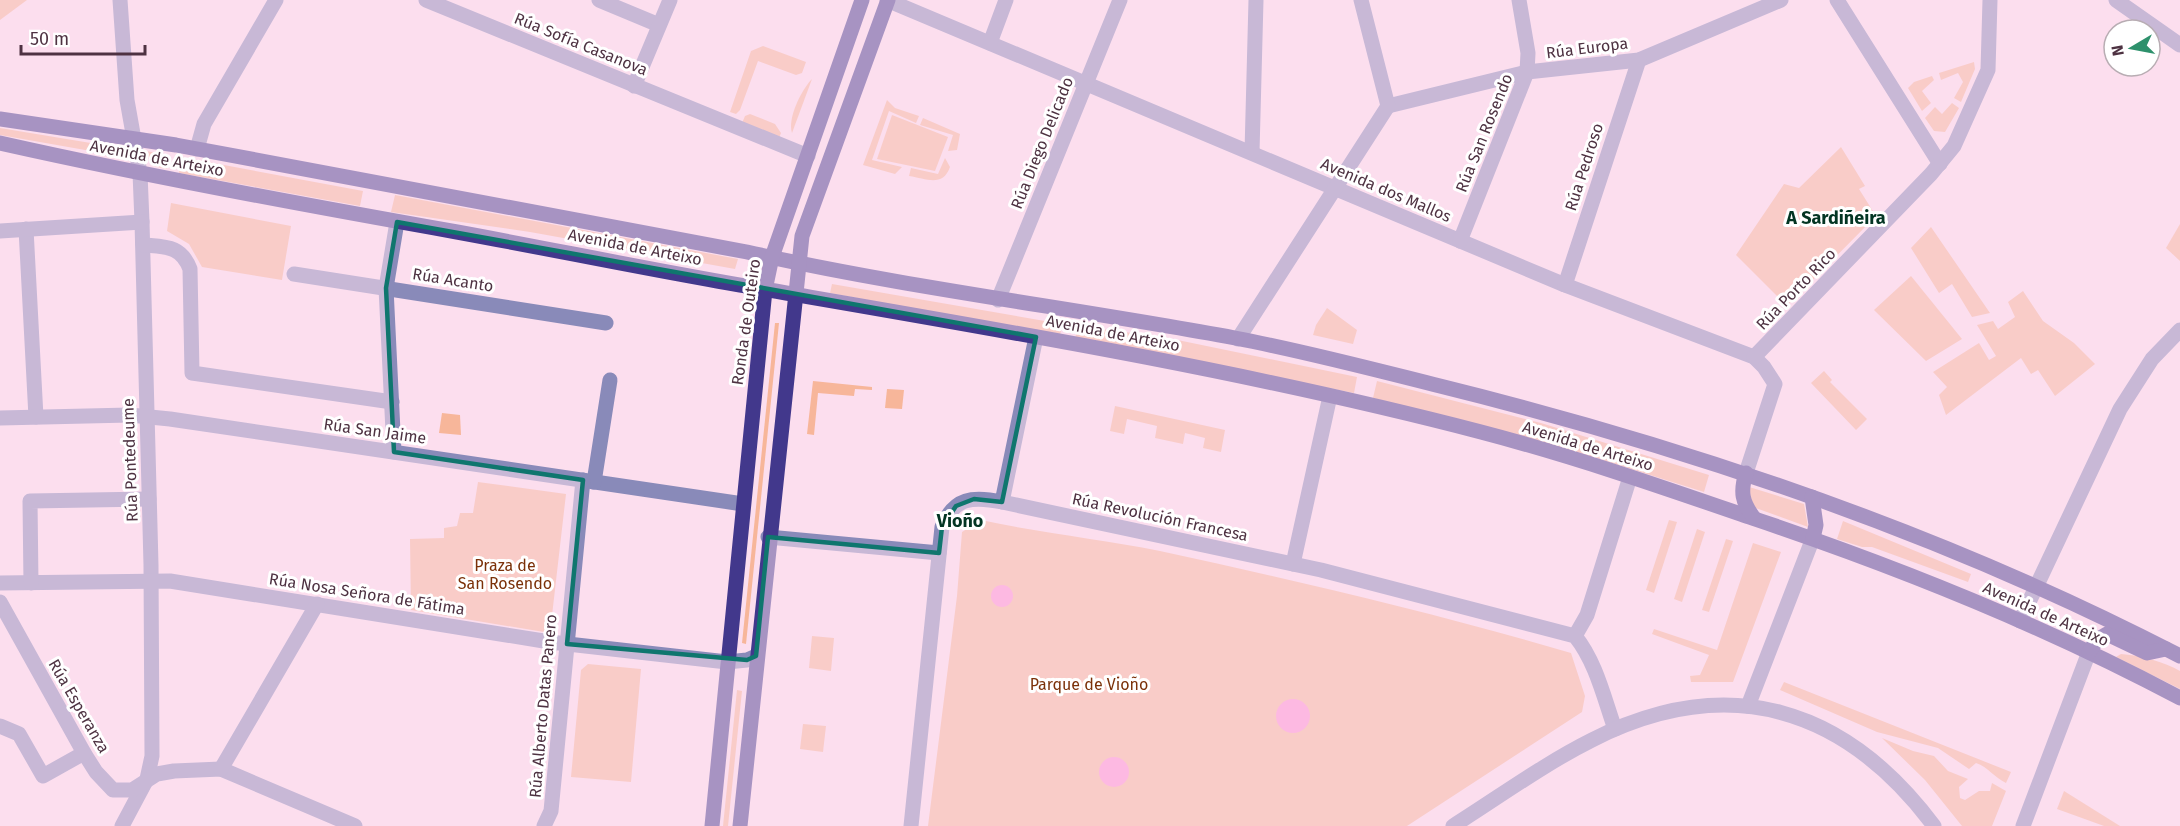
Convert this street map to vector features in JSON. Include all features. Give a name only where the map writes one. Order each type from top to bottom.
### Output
[{"type":"main road","name":"Ronda de Outeiro","points":[[712,826],[765,290],[772,257],[862,0]]},
{"type":"main road","points":[[740,826],[768,537],[802,236],[888,0]]},
{"type":"main road","name":"Avenida de Arteixo","points":[[0,119],[197,149],[998,300],[1238,339],[1497,400],[1621,434],[1812,497],[2035,586],[2173,653]]},
{"type":"main road","name":"Avenida de Arteixo","points":[[0,143],[140,173],[397,222],[1036,337],[1330,396],[1489,434],[1630,477],[1813,538],[2020,621],[2089,652],[2180,698]]},
{"type":"main road","points":[[1746,474],[1741,489],[1742,497],[1754,518]]},
{"type":"main road","points":[[1812,497],[1816,525],[1813,538]]},
{"type":"main road","points":[[2089,652],[2097,640],[2107,634],[2147,653],[2173,653]]},
{"type":"street","name":"Rúa Pontedeume","points":[[120,0],[127,100],[140,173],[151,582],[152,756],[147,779],[122,826]]},
{"type":"street","points":[[197,149],[204,124],[276,0]]},
{"type":"street","name":"Rúa Sofía Casanova","points":[[426,0],[808,156]]},
{"type":"street","points":[[599,0],[659,25]]},
{"type":"street","points":[[634,86],[670,0]]},
{"type":"street","name":"Avenida dos Mallos","points":[[888,0],[1565,285],[1754,357]]},
{"type":"street","points":[[990,43],[1006,0]]},
{"type":"street","name":"Rúa Diego Delicado","points":[[998,300],[1120,0]]},
{"type":"street","points":[[1252,152],[1256,0]]},
{"type":"street","points":[[1238,339],[1388,106],[1361,0]]},
{"type":"street","name":"Rúa San Rosendo","points":[[1460,241],[1527,72],[1528,53],[1519,0]]},
{"type":"street","name":"Rúa Europa","points":[[1388,106],[1527,72],[1639,60],[1781,0]]},
{"type":"street","points":[[1837,0],[1940,164]]},
{"type":"street","name":"Rúa Porto Rico","points":[[1754,357],[1940,164],[1954,146],[1988,70],[1990,0]]},
{"type":"street","points":[[2116,0],[2180,45]]},
{"type":"street","name":"Rúa Pedroso","points":[[1565,285],[1639,60]]},
{"type":"street","points":[[0,231],[142,222]]},
{"type":"street","points":[[394,452],[387,288],[397,222]]},
{"type":"street","points":[[26,230],[36,417]]},
{"type":"street","points":[[143,245],[172,248],[183,254],[187,261],[190,269],[192,373],[392,402]]},
{"type":"street","name":"Rúa Acanto","points":[[294,274],[606,323]]},
{"type":"street","points":[[2020,621],[2120,409],[2152,359],[2180,330]]},
{"type":"street","points":[[1002,502],[1036,337]]},
{"type":"street","points":[[1746,474],[1775,384],[1754,357]]},
{"type":"street","name":"Rúa Alberto Datas Panero","points":[[544,826],[551,811],[567,644],[589,481],[610,380]]},
{"type":"street","points":[[1293,564],[1330,396]]},
{"type":"street","name":"Rúa San Jaime","points":[[0,418],[147,417],[743,504]]},
{"type":"street","points":[[1615,729],[1585,648],[1575,636],[1587,615],[1630,477]]},
{"type":"street","points":[[31,583],[30,501],[149,499]]},
{"type":"street","name":"Rúa Revolución Francesa","points":[[911,826],[942,527],[947,514],[956,506],[975,499],[1002,502],[1293,564],[1575,636]]},
{"type":"street","points":[[768,537],[939,553]]},
{"type":"street","points":[[1748,706],[1813,538]]},
{"type":"street","name":"Rúa Nosa Señora de Fátima","points":[[0,583],[170,582],[567,644],[727,662]]},
{"type":"street","name":"Rúa Esperanza","points":[[0,602],[84,753],[106,785],[112,790],[132,790],[147,779]]},
{"type":"street","points":[[221,769],[317,604]]},
{"type":"street","points":[[2023,826],[2089,652]]},
{"type":"street","points":[[727,662],[747,660],[756,656]]},
{"type":"street","points":[[1453,826],[1558,758],[1615,729],[1684,706],[1748,706],[1795,716],[1853,744],[1892,776],[1934,826]]},
{"type":"street","points":[[0,726],[19,734],[43,776],[84,753]]},
{"type":"street","points":[[147,779],[174,771],[221,769],[334,822],[355,826]]},
{"type":"highlighted area","points":[[397,222],[1036,337],[1002,502],[974,499],[956,506],[942,527],[939,553],[768,537],[756,656],[747,660],[567,644],[583,480],[394,452],[386,288]]},
{"type":"green space","points":[[0,0],[27,0],[0,20]]},
{"type":"green space","points":[[763,46],[806,62],[802,73],[796,75],[758,61],[740,110],[736,114],[730,112],[751,51]]},
{"type":"green space","points":[[1974,62],[1975,69],[1961,102],[1954,98],[1963,82],[1958,73],[1941,80],[1939,73]]},
{"type":"green space","points":[[1932,76],[1934,80],[1922,91],[1931,103],[1922,111],[1908,88],[1914,82]]},
{"type":"green space","points":[[812,79],[792,133],[793,112]]},
{"type":"green space","points":[[887,100],[895,108],[919,116],[916,123],[889,111],[872,160],[902,167],[895,174],[863,165]]},
{"type":"green space","points":[[1952,103],[1959,108],[1945,132],[1934,131],[1925,118],[1935,107],[1942,114]]},
{"type":"green space","points":[[750,114],[775,124],[781,133],[777,143],[740,128],[745,116]]},
{"type":"green space","points":[[892,115],[948,137],[935,171],[877,159]]},
{"type":"green space","points":[[923,118],[960,134],[957,150],[948,151],[953,135],[920,125]]},
{"type":"green space","points":[[0,128],[121,148],[125,157],[0,135]]},
{"type":"green space","points":[[1841,147],[1865,186],[1859,189],[1876,216],[1787,306],[1736,255],[1784,184],[1799,188]]},
{"type":"green space","points":[[146,151],[169,155],[167,169],[153,166]]},
{"type":"green space","points":[[181,157],[363,191],[360,206],[179,173]]},
{"type":"green space","points":[[945,158],[950,167],[947,173],[939,179],[928,180],[909,176],[911,168],[938,174]]},
{"type":"green space","points":[[395,195],[738,259],[735,269],[530,232],[391,212]]},
{"type":"green space","points":[[171,203],[291,226],[282,280],[202,267],[189,244],[167,231]]},
{"type":"green space","points":[[2180,224],[2180,261],[2166,248]]},
{"type":"green space","points":[[1931,227],[1990,313],[1972,317],[1952,284],[1939,293],[1911,248]]},
{"type":"green space","points":[[1911,276],[1962,339],[1926,361],[1874,310]]},
{"type":"green space","points":[[832,284],[1062,324],[1060,336],[830,293]]},
{"type":"green space","points":[[2023,291],[2043,321],[2074,343],[2095,364],[2055,396],[2038,370],[2031,374],[2021,358],[1946,415],[1939,395],[1947,387],[1933,372],[1979,343],[1989,360],[1996,356],[1977,325],[1993,321],[1998,329],[2015,317],[2008,302]]},
{"type":"green space","points":[[1327,308],[1357,330],[1353,344],[1313,335],[1316,325]]},
{"type":"green space","points":[[775,323],[779,323],[746,644],[742,643]]},
{"type":"green space","points":[[1078,326],[1163,337],[1357,377],[1354,393],[1075,339]]},
{"type":"green space","points":[[1824,371],[1832,380],[1830,382],[1867,419],[1856,430],[1811,383]]},
{"type":"green space","points":[[813,381],[872,387],[872,390],[855,389],[854,396],[818,393],[814,435],[807,434]]},
{"type":"green space","points":[[1377,381],[1541,423],[1709,475],[1704,492],[1574,451],[1373,398]]},
{"type":"green space","points":[[887,389],[904,390],[902,409],[885,408]]},
{"type":"green space","points":[[1115,406],[1225,430],[1221,452],[1203,448],[1205,438],[1185,433],[1183,444],[1155,438],[1157,426],[1127,419],[1124,434],[1110,431]]},
{"type":"green space","points":[[442,413],[460,415],[461,435],[439,433]]},
{"type":"green space","name":"Praza de San Rosendo","points":[[478,482],[566,494],[550,633],[411,610],[410,539],[444,538],[444,528],[457,526],[460,513],[473,513]]},
{"type":"green space","points":[[1746,486],[1804,504],[1808,527],[1753,507]]},
{"type":"green space","name":"Parque de Vioño","points":[[981,520],[1160,551],[1263,574],[1418,611],[1571,653],[1585,696],[1582,712],[1407,826],[928,826],[957,596],[962,532]]},
{"type":"green space","points":[[1669,520],[1677,522],[1654,593],[1646,590]]},
{"type":"green space","points":[[1843,521],[1971,574],[1968,582],[1872,547],[1862,547],[1837,539]]},
{"type":"green space","points":[[1697,529],[1705,532],[1682,602],[1674,599]]},
{"type":"green space","points":[[1726,539],[1733,541],[1709,612],[1702,610]]},
{"type":"green space","points":[[1753,543],[1781,552],[1733,682],[1691,682],[1690,676],[1700,675],[1709,655],[1652,634],[1654,629],[1717,650]]},
{"type":"green space","points":[[812,636],[834,638],[831,671],[809,668]]},
{"type":"green space","points":[[2121,654],[2152,660],[2180,671],[2180,689],[2116,657]]},
{"type":"green space","points":[[588,664],[641,669],[631,782],[571,777],[581,670]]},
{"type":"green space","points":[[1784,682],[2011,772],[2006,783],[1976,763],[1969,769],[1938,748],[1877,732],[1780,690]]},
{"type":"green space","points":[[737,690],[742,691],[728,826],[723,826]]},
{"type":"green space","points":[[803,724],[826,726],[823,752],[800,749]]},
{"type":"green space","points":[[1882,738],[1913,751],[1934,756],[1948,771],[1968,779],[1959,787],[1960,798],[1965,800],[1979,791],[1990,791],[1992,783],[2006,791],[1992,826],[1962,826],[1925,780]]},
{"type":"green space","points":[[2064,791],[2120,826],[2104,826],[2057,809]]},
{"type":"shaded area","points":[[1002,585],[1010,588],[1013,596],[1010,604],[1002,607],[994,604],[991,596],[994,588]]},
{"type":"shaded area","points":[[1293,699],[1305,704],[1310,716],[1305,728],[1293,733],[1281,728],[1276,716],[1281,704]]},
{"type":"shaded area","points":[[1114,757],[1125,761],[1129,772],[1125,783],[1114,787],[1103,783],[1099,772],[1103,761]]},
{"type":"district","name":"A Sardiñeira","points":[[1836,218]]},
{"type":"district","name":"Vioño","points":[[960,521]]}]
